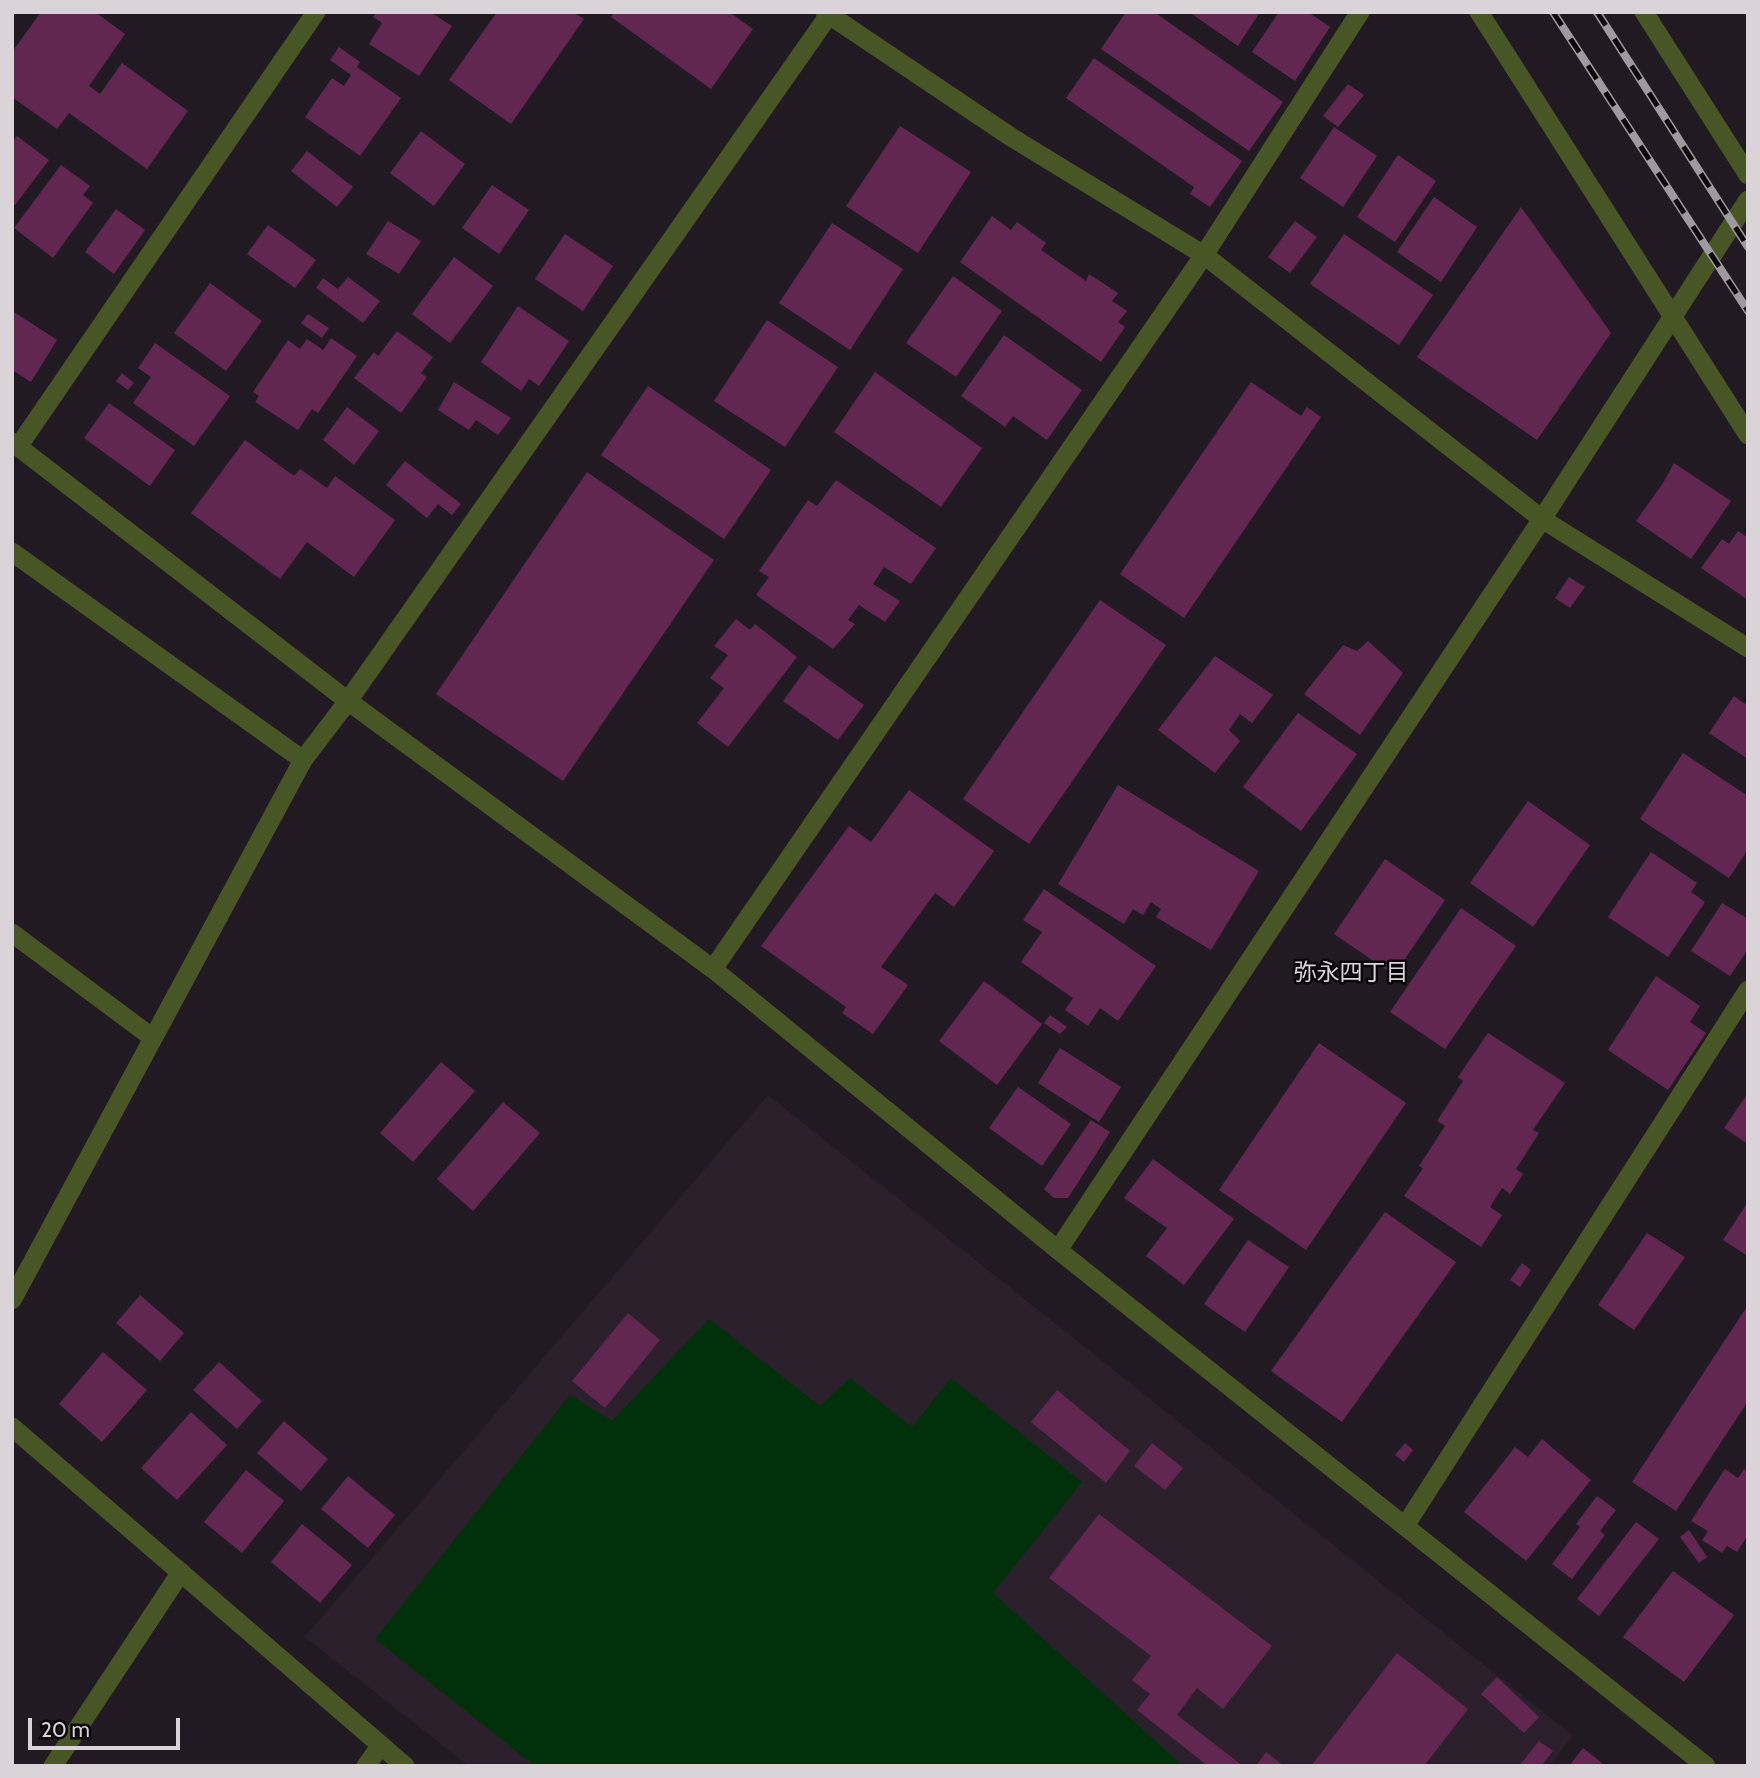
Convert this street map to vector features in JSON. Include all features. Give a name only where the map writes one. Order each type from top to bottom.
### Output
[{"type":"street","points":[[316,12],[15,444],[348,701],[713,969],[1058,1250],[1706,1766]]},
{"type":"street","points":[[713,969],[1203,255],[1360,12]]},
{"type":"street","points":[[1479,12],[1748,435]]},
{"type":"street","points":[[1644,12],[1748,174]]},
{"type":"street","points":[[15,1290],[303,760],[348,701],[828,13],[1011,137],[1203,255],[1542,519],[1748,649]]},
{"type":"street","points":[[1058,1250],[1542,519],[1748,200]]},
{"type":"street","points":[[12,552],[303,760]]},
{"type":"street","points":[[12,933],[153,1038]]},
{"type":"street","points":[[1405,1526],[1748,990]]},
{"type":"street","points":[[12,1427],[405,1766]]},
{"type":"street","points":[[53,1766],[181,1572]]},
{"type":"street","points":[[366,1766],[380,1745]]},
{"type":"shaded area","points":[[768,1095],[1573,1736],[1549,1766],[469,1766],[305,1637]]},
{"type":"green space","points":[[709,1319],[820,1406],[850,1378],[912,1427],[951,1378],[1082,1482],[993,1593],[1183,1766],[535,1766],[375,1639],[570,1395],[612,1421]]},
{"type":"building","points":[[41,12],[95,12],[125,34],[89,86],[100,94],[122,63],[188,111],[147,169],[69,113],[57,129],[12,97],[12,52]]},
{"type":"building","points":[[377,12],[430,12],[452,26],[419,76],[369,44],[382,23],[373,17]]},
{"type":"building","points":[[497,12],[573,12],[584,19],[511,124],[449,80]]},
{"type":"building","points":[[614,12],[729,12],[753,29],[711,89],[611,17]]},
{"type":"building","points":[[1126,12],[1154,12],[1283,102],[1249,151],[1101,49]]},
{"type":"building","points":[[1189,12],[1260,12],[1238,46]]},
{"type":"building","points":[[1279,12],[1308,12],[1330,27],[1295,81],[1252,52]]},
{"type":"building","points":[[339,47],[360,62],[357,67],[401,98],[360,156],[305,117],[332,78],[344,86],[351,75],[330,60]]},
{"type":"building","points":[[1094,58],[1242,161],[1210,207],[1190,194],[1194,187],[1066,98]]},
{"type":"building","points":[[1348,84],[1364,95],[1338,127],[1323,116]]},
{"type":"building","points":[[900,126],[971,172],[918,253],[846,206]]},
{"type":"building","points":[[1334,127],[1377,156],[1343,207],[1300,178]]},
{"type":"building","points":[[421,131],[465,164],[434,206],[390,173]]},
{"type":"building","points":[[17,136],[49,160],[15,205],[12,203],[12,142]]},
{"type":"building","points":[[307,151],[353,187],[337,207],[291,171]]},
{"type":"building","points":[[1398,155],[1436,181],[1395,242],[1357,217]]},
{"type":"building","points":[[61,165],[90,186],[83,195],[93,203],[53,258],[14,228]]},
{"type":"building","points":[[492,185],[529,210],[499,254],[462,228]]},
{"type":"building","points":[[1434,197],[1477,227],[1441,282],[1397,252]]},
{"type":"building","points":[[1521,207],[1611,333],[1537,440],[1417,357]]},
{"type":"building","points":[[116,209],[145,230],[114,274],[85,252]]},
{"type":"building","points":[[992,216],[1011,230],[1017,222],[1046,243],[1041,250],[1086,281],[1089,274],[1118,293],[1112,301],[1127,311],[1118,322],[1125,327],[1101,362],[960,262]]},
{"type":"building","points":[[388,221],[421,241],[399,274],[366,254]]},
{"type":"building","points":[[1295,221],[1317,237],[1290,273],[1268,257]]},
{"type":"building","points":[[832,223],[903,269],[850,350],[779,303]]},
{"type":"building","points":[[268,225],[316,260],[295,288],[247,254]]},
{"type":"building","points":[[565,234],[613,266],[583,311],[535,279]]},
{"type":"building","points":[[1344,234],[1433,295],[1399,345],[1310,284]]},
{"type":"building","points":[[454,257],[493,286],[450,343],[412,314]]},
{"type":"building","points":[[953,276],[1002,311],[956,377],[906,343]]},
{"type":"building","points":[[348,277],[380,301],[363,323],[316,288],[323,278],[338,289]]},
{"type":"building","points":[[210,283],[262,321],[226,371],[174,333]]},
{"type":"building","points":[[518,306],[569,341],[539,386],[529,379],[521,391],[481,362]]},
{"type":"building","points":[[14,312],[57,340],[31,382],[12,370]]},
{"type":"building","points":[[308,314],[329,328],[322,338],[301,323]]},
{"type":"building","points":[[767,320],[838,367],[785,447],[714,401]]},
{"type":"building","points":[[397,331],[433,357],[421,373],[427,377],[401,413],[354,378],[374,352],[378,356]]},
{"type":"building","points":[[1004,335],[1082,390],[1047,440],[1013,416],[1005,427],[961,396]]},
{"type":"building","points":[[331,338],[357,356],[318,413],[312,409],[298,430],[255,402],[259,396],[253,392],[288,340],[300,349],[307,339],[323,350]]},
{"type":"building","points":[[155,343],[230,396],[194,446],[133,403],[151,377],[138,368]]},
{"type":"building","points":[[875,372],[982,448],[941,507],[834,432]]},
{"type":"building","points":[[122,373],[134,383],[128,390],[116,381]]},
{"type":"building","points":[[454,382],[511,418],[498,435],[476,420],[469,430],[438,410]]},
{"type":"building","points":[[1251,382],[1301,416],[1307,407],[1321,417],[1184,618],[1120,574]]},
{"type":"building","points":[[648,386],[771,470],[724,539],[601,455]]},
{"type":"building","points":[[109,403],[175,450],[150,486],[84,438]]},
{"type":"building","points":[[347,407],[379,431],[354,465],[323,440]]},
{"type":"building","points":[[245,440],[294,476],[300,469],[327,488],[335,476],[395,520],[354,577],[307,542],[280,579],[191,513]]},
{"type":"building","points":[[405,461],[461,504],[452,515],[438,504],[427,518],[386,485]]},
{"type":"building","points":[[1674,463],[1731,501],[1691,559],[1636,521]]},
{"type":"building","points":[[587,472],[714,560],[563,781],[436,694]]},
{"type":"building","points":[[836,480],[936,548],[911,584],[884,567],[873,584],[900,601],[885,622],[859,605],[848,620],[855,624],[833,649],[756,595],[769,577],[759,571],[808,500],[817,506]]},
{"type":"building","points":[[1738,531],[1748,538],[1748,600],[1701,568],[1722,539],[1729,544]]},
{"type":"building","points":[[1569,577],[1585,587],[1570,608],[1555,598]]},
{"type":"building","points":[[1100,600],[1166,645],[1029,844],[963,799]]},
{"type":"building","points":[[736,619],[750,630],[755,624],[797,657],[728,747],[697,723],[724,688],[710,678],[728,655],[714,646]]},
{"type":"building","points":[[1368,641],[1403,673],[1360,735],[1304,694],[1343,645],[1357,651]]},
{"type":"building","points":[[1215,656],[1273,695],[1252,723],[1240,714],[1229,730],[1240,741],[1215,773],[1158,730]]},
{"type":"building","points":[[809,665],[864,705],[838,740],[783,701]]},
{"type":"building","points":[[1734,696],[1748,706],[1748,759],[1709,733]]},
{"type":"building","points":[[1298,713],[1357,754],[1301,831],[1243,787]]},
{"type":"building","points":[[1683,753],[1748,796],[1748,849],[1729,878],[1640,819]]},
{"type":"building","points":[[1118,785],[1259,871],[1211,950],[1156,917],[1161,909],[1151,902],[1143,915],[1133,909],[1124,924],[1058,884]]},
{"type":"building","points":[[909,790],[994,851],[954,907],[935,893],[881,967],[908,985],[873,1034],[842,1013],[846,1007],[761,946],[849,826],[871,842]]},
{"type":"building","points":[[1528,801],[1590,845],[1533,927],[1470,883]]},
{"type":"building","points":[[1651,852],[1697,883],[1691,892],[1705,902],[1668,957],[1608,917]]},
{"type":"building","points":[[1385,859],[1445,900],[1394,975],[1334,934]]},
{"type":"building","points":[[1044,889],[1156,966],[1118,1021],[1100,1008],[1088,1026],[1065,1010],[1073,998],[1021,962],[1042,932],[1023,920]]},
{"type":"building","points":[[1722,903],[1748,919],[1748,949],[1730,976],[1691,951]]},
{"type":"building","points":[[1461,908],[1516,946],[1445,1049],[1390,1012]]},
{"type":"building","points":[[1656,976],[1700,1006],[1690,1022],[1706,1033],[1668,1090],[1608,1050]]},
{"type":"building","points":[[984,981],[1042,1024],[997,1085],[939,1041]]},
{"type":"building","points":[[1050,1015],[1067,1027],[1060,1034],[1044,1023]]},
{"type":"building","points":[[1488,1033],[1565,1083],[1533,1130],[1539,1133],[1516,1169],[1523,1174],[1510,1194],[1502,1188],[1490,1207],[1502,1215],[1481,1247],[1404,1196],[1423,1168],[1419,1166],[1445,1126],[1437,1121],[1463,1081],[1458,1077]]},
{"type":"building","points":[[1319,1043],[1406,1103],[1306,1250],[1219,1190]]},
{"type":"building","points":[[1060,1048],[1121,1087],[1099,1122],[1038,1083]]},
{"type":"building","points":[[441,1062],[475,1091],[413,1162],[380,1133]]},
{"type":"building","points":[[1018,1087],[1071,1124],[1042,1166],[989,1128]]},
{"type":"building","points":[[1748,1093],[1748,1144],[1724,1128]]},
{"type":"building","points":[[503,1102],[540,1133],[473,1211],[437,1179]]},
{"type":"building","points":[[1091,1120],[1110,1132],[1068,1198],[1054,1198],[1044,1189]]},
{"type":"building","points":[[1153,1159],[1234,1219],[1184,1285],[1146,1256],[1167,1228],[1124,1198]]},
{"type":"building","points":[[1748,1202],[1748,1256],[1723,1240]]},
{"type":"building","points":[[1385,1212],[1456,1262],[1342,1422],[1271,1371]]},
{"type":"building","points":[[1647,1233],[1685,1257],[1634,1330],[1598,1305]]},
{"type":"building","points":[[1248,1240],[1289,1267],[1245,1332],[1204,1304]]},
{"type":"building","points":[[1522,1263],[1531,1270],[1520,1287],[1510,1280]]},
{"type":"building","points":[[140,1295],[184,1333],[160,1361],[116,1323]]},
{"type":"building","points":[[1748,1305],[1748,1401],[1676,1511],[1632,1482]]},
{"type":"building","points":[[628,1313],[660,1340],[605,1408],[572,1381]]},
{"type":"building","points":[[103,1352],[147,1390],[102,1442],[59,1404]]},
{"type":"building","points":[[219,1362],[262,1401],[237,1429],[193,1390]]},
{"type":"building","points":[[1057,1390],[1130,1451],[1106,1483],[1031,1422]]},
{"type":"building","points":[[191,1412],[227,1445],[177,1500],[141,1468]]},
{"type":"building","points":[[284,1421],[328,1459],[301,1491],[257,1453]]},
{"type":"building","points":[[1542,1439],[1591,1480],[1526,1561],[1464,1512],[1515,1447],[1528,1457]]},
{"type":"building","points":[[1152,1443],[1183,1468],[1165,1490],[1134,1466]]},
{"type":"building","points":[[1405,1443],[1413,1450],[1404,1462],[1395,1455]]},
{"type":"building","points":[[1725,1469],[1738,1478],[1744,1469],[1748,1472],[1748,1535],[1737,1552],[1727,1546],[1722,1553],[1702,1540],[1708,1531],[1691,1521]]},
{"type":"building","points":[[246,1470],[284,1501],[242,1553],[204,1522]]},
{"type":"building","points":[[348,1476],[395,1515],[368,1548],[321,1509]]},
{"type":"building","points":[[1597,1496],[1616,1510],[1600,1531],[1605,1535],[1572,1579],[1552,1564],[1580,1527],[1576,1524]]},
{"type":"building","points":[[1099,1514],[1272,1646],[1223,1709],[1197,1688],[1177,1715],[1243,1766],[1208,1766],[1137,1710],[1150,1694],[1132,1680],[1151,1656],[1049,1578]]},
{"type":"building","points":[[1636,1522],[1659,1539],[1599,1616],[1577,1599]]},
{"type":"building","points":[[302,1524],[352,1565],[320,1603],[271,1562]]},
{"type":"building","points":[[1689,1530],[1707,1557],[1699,1563],[1680,1537]]},
{"type":"building","points":[[1673,1571],[1734,1615],[1684,1682],[1623,1637]]},
{"type":"building","points":[[1397,1653],[1468,1709],[1424,1766],[1311,1766]]},
{"type":"building","points":[[1497,1677],[1539,1717],[1524,1733],[1481,1694]]},
{"type":"building","points":[[1539,1741],[1553,1751],[1541,1766],[1519,1766]]},
{"type":"building","points":[[1583,1748],[1602,1763],[1600,1766],[1569,1766]]},
{"type":"building","points":[[1266,1752],[1284,1766],[1256,1766]]},
{"type":"railway","points":[[1553,12],[1748,311]]},
{"type":"railway","points":[[1597,12],[1748,247]]},
{"type":"district","name":"弥永四丁目","points":[[1351,973]]}]
